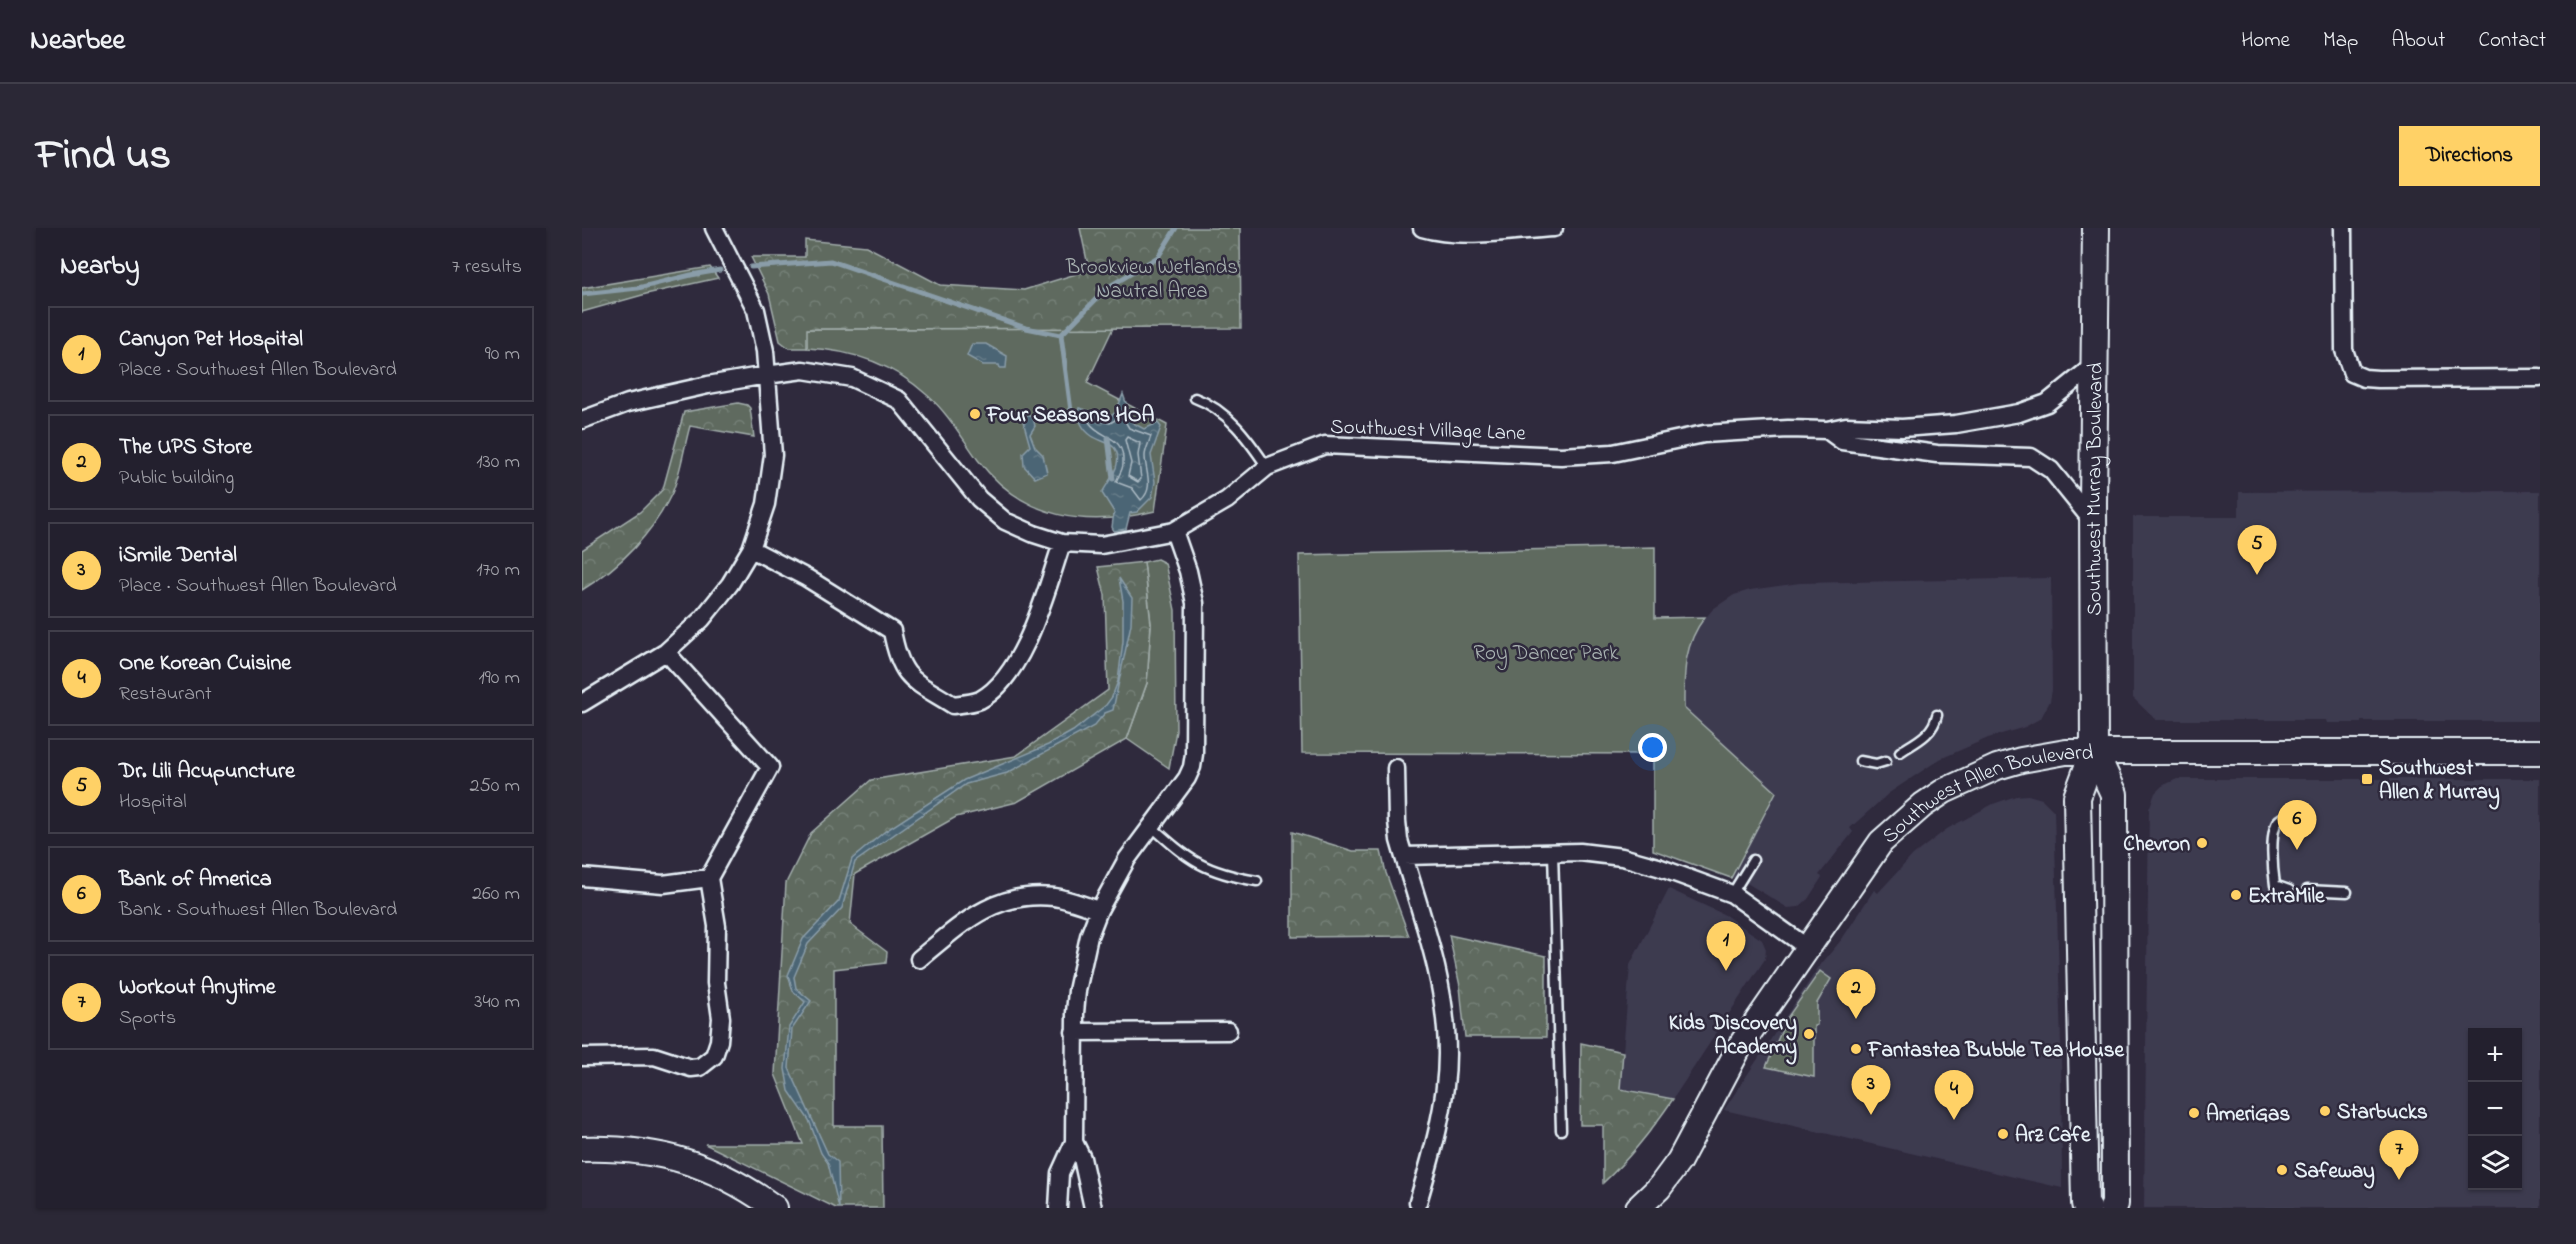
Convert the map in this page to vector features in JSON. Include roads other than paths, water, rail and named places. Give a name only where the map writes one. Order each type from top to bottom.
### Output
[{"type":"main road","name":"Southwest Murray Boulevard","points":[[2088,1208],[2085,1204],[2078,797],[2094,751],[2093,366],[2096,228]]},
{"type":"main road","name":"Southwest Murray Boulevard","points":[[2094,751],[2114,794],[2115,1204],[2113,1208]]},
{"type":"street","points":[[582,703],[666,652],[702,619],[730,584],[751,549],[766,504],[773,455],[765,351],[756,310],[714,228]]},
{"type":"street","points":[[1422,228],[1436,232],[1466,233],[1554,228]]},
{"type":"street","points":[[2343,228],[2344,350],[2352,373],[2364,378],[2378,379],[2540,378]]},
{"type":"street","name":"Southwest Village Lane","points":[[582,420],[628,403],[766,375],[803,370],[852,378],[899,400],[979,499],[1005,521],[1062,543],[1101,545],[1174,531],[1227,500],[1267,467],[1325,446],[1561,456],[1613,453],[1704,434],[1788,429],[1827,430],[1846,426],[1902,428],[1956,424],[2019,413],[2048,403],[2093,366]]},
{"type":"street","name":"Southwest Village Lane","points":[[1827,430],[1842,441],[1937,454],[2031,457],[2051,470],[2093,522]]},
{"type":"street","points":[[1058,1208],[1060,1173],[1074,1142],[1074,1032],[1083,962],[1099,910],[1127,859],[1192,767],[1194,754],[1194,603],[1188,571],[1174,531]]},
{"type":"street","points":[[751,549],[807,578],[892,631],[897,658],[905,673],[953,705],[980,700],[1005,680],[1035,626],[1062,543]]},
{"type":"street","points":[[582,1057],[654,1056],[692,1068],[700,1067],[714,1056],[719,1041],[721,1018],[716,983],[717,926],[709,878],[770,767],[666,652]]},
{"type":"street","name":"Southwest Allen Boulevard","points":[[1638,1208],[1659,1188],[1679,1161],[1740,1046],[1881,842],[1923,805],[1944,791],[1997,767],[2050,754],[2094,751],[2540,752]]},
{"type":"street","points":[[1396,768],[1397,821],[1404,856],[1442,990],[1447,1053],[1443,1104],[1418,1202]]},
{"type":"street","points":[[1404,856],[1580,852],[1622,857],[1656,866],[1732,894],[1808,948]]},
{"type":"street","points":[[582,877],[663,884],[709,878]]},
{"type":"street","points":[[919,959],[982,909],[1016,898],[1054,897],[1099,910]]},
{"type":"street","points":[[1074,1032],[1228,1031]]},
{"type":"street","points":[[1074,1142],[1082,1158],[1093,1208]]},
{"type":"street","points":[[582,1149],[652,1152],[689,1162],[733,1181],[775,1208]]},
{"type":"lane","points":[[1195,398],[1213,404],[1235,424],[1267,467]]},
{"type":"lane","points":[[1900,753],[1933,728],[1937,715]]},
{"type":"lane","points":[[1860,761],[1876,764],[1886,761]]},
{"type":"lane","points":[[2286,816],[2278,821],[2273,832],[2273,871],[2275,885],[2289,890]]},
{"type":"lane","points":[[1150,825],[1185,857],[1221,875],[1257,881]]},
{"type":"lane","points":[[1553,852],[1561,1130]]},
{"type":"lane","points":[[1732,894],[1753,860]]},
{"type":"lane","points":[[2307,890],[2347,892]]},
{"type":"water","points":[[972,344],[986,344],[1007,356],[1006,368],[1000,368],[999,365],[983,365],[967,356]]},
{"type":"water","points":[[1123,394],[1133,423],[1144,429],[1158,423],[1161,427],[1151,455],[1155,482],[1152,497],[1137,512],[1130,513],[1126,529],[1114,531],[1112,527],[1114,512],[1102,493],[1113,475],[1118,457],[1114,448],[1092,436],[1086,430],[1079,420],[1078,412],[1079,408],[1109,417],[1116,412]]},
{"type":"water","points":[[1026,415],[1033,417],[1035,426],[1030,434],[1035,447],[1043,455],[1047,473],[1035,478],[1024,466],[1023,453],[1030,446],[1023,421]]},
{"type":"water","points":[[1119,578],[1132,598],[1131,624],[1113,710],[1105,713],[1094,726],[1007,773],[966,784],[855,862],[842,908],[808,944],[794,977],[796,988],[811,1001],[792,1029],[789,1068],[828,1154],[838,1162],[839,1208],[828,1163],[821,1153],[809,1120],[789,1091],[785,1069],[789,1027],[805,1002],[793,991],[788,975],[803,939],[839,901],[852,859],[884,832],[964,780],[1048,745],[1073,731],[1106,705],[1118,681],[1123,641],[1123,601]]},
{"type":"waterway","points":[[1081,419],[1071,411],[1061,335],[1107,288],[1158,257],[1176,228]]},
{"type":"waterway","points":[[751,267],[831,261],[1026,328],[1061,335]]},
{"type":"waterway","points":[[582,294],[638,288],[720,270]]},
{"type":"waterway","points":[[1108,438],[1113,479]]},
{"type":"place","name":"Four Seasons HOA","points":[[975,414]]},
{"type":"place","name":"Dr. Lili Acupuncture","points":[[2257,575]]},
{"type":"place","name":"Southwest Allen & Murray","points":[[2367,779]]},
{"type":"place","name":"Chevron","points":[[2202,843]]},
{"type":"place","name":"Bank of America","points":[[2297,850]]},
{"type":"place","name":"ExtraMile","points":[[2236,895]]},
{"type":"place","name":"Canyon Pet Hospital","points":[[1726,971]]},
{"type":"place","name":"The UPS Store","points":[[1856,1019]]},
{"type":"place","name":"Kids Discovery Academy","points":[[1809,1034]]},
{"type":"place","name":"Fantastea Bubble Tea House","points":[[1856,1049]]},
{"type":"place","name":"Starbucks","points":[[2325,1111]]},
{"type":"place","name":"AmeriGas","points":[[2194,1113]]},
{"type":"place","name":"iSmile Dental","points":[[1871,1115]]},
{"type":"place","name":"One Korean Cuisine","points":[[1954,1120]]},
{"type":"place","name":"Arz Cafe","points":[[2003,1134]]},
{"type":"place","name":"Safeway","points":[[2282,1170]]},
{"type":"place","name":"Workout Anytime","points":[[2399,1180]]},
{"type":"park label","name":"Brookview Wetlands Nautral Area","points":[[1152,278]]},
{"type":"park label","name":"Roy Dancer Park","points":[[1546,652]]}]
